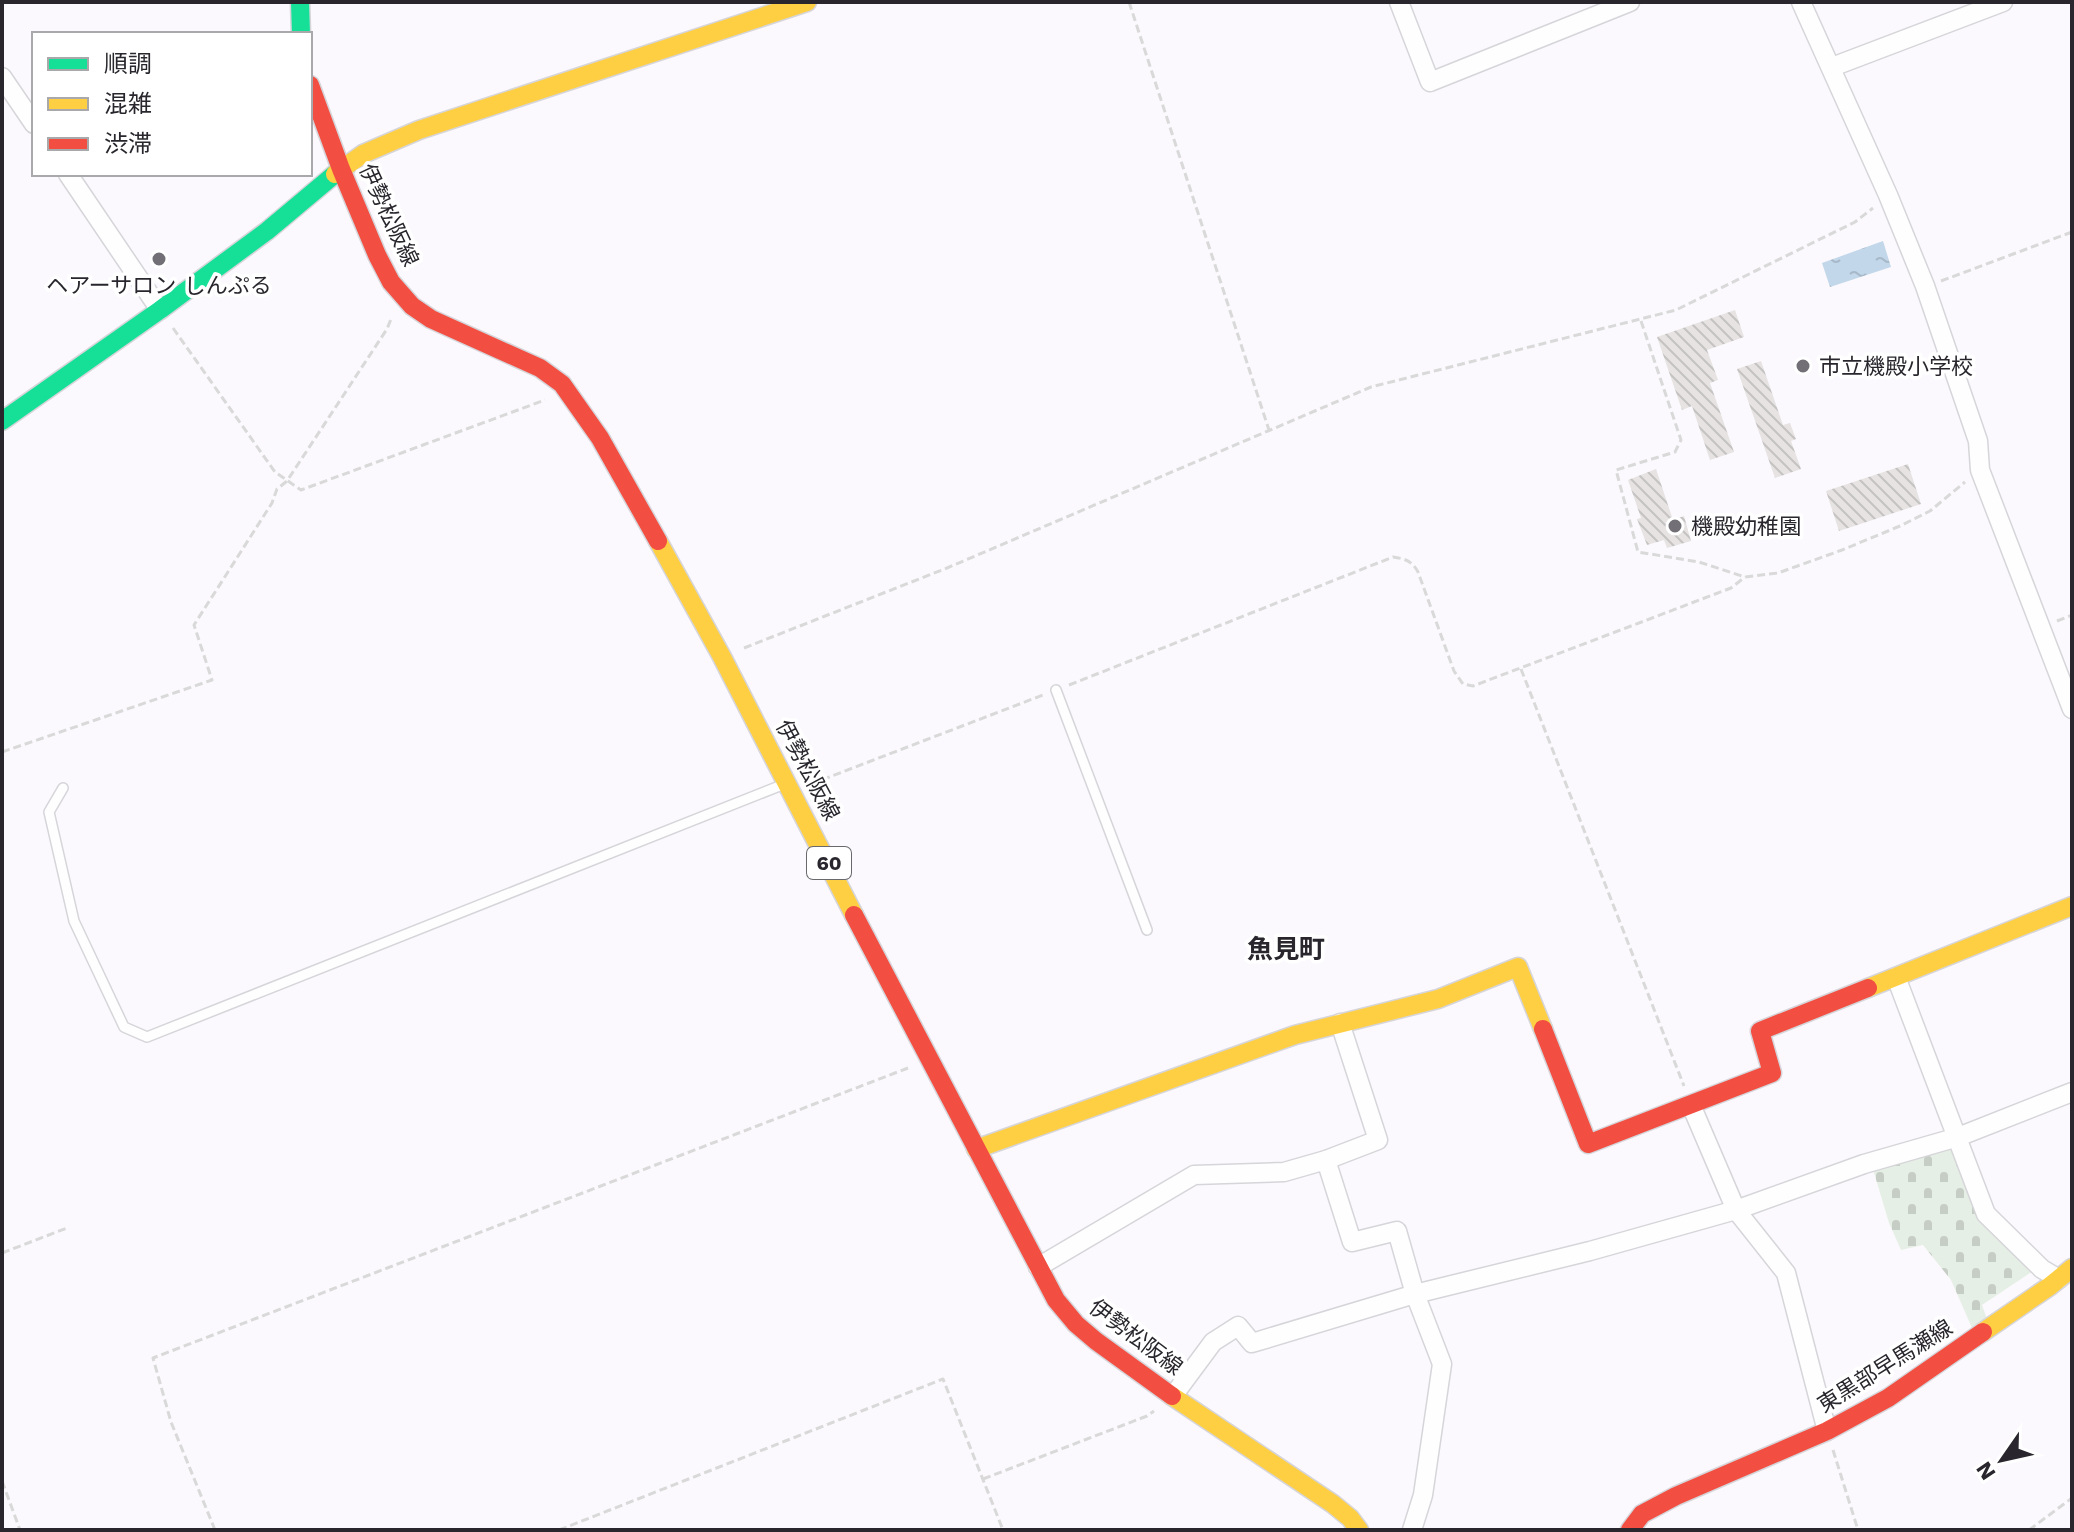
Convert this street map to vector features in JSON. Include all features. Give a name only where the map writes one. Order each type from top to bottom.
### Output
[{"type":"main road","points":[[300,2],[301,32]]},
{"type":"main road","points":[[2,421],[267,231],[363,154],[419,130],[807,2]]},
{"type":"main road","name":"伊勢松阪線","points":[[312,91],[341,169],[391,282],[412,306],[431,319],[540,368],[562,384],[600,438],[722,657],[1056,1300],[1076,1324],[1173,1396],[1333,1504],[1359,1530]]},
{"type":"main road","points":[[976,1149],[1295,1035],[1438,999],[1518,967],[1588,1144],[1772,1073],[1760,1031],[2072,906]]},
{"type":"main road","name":"東黒部早馬瀬線","points":[[1630,1530],[1642,1514],[1676,1496],[1827,1431],[1888,1398],[2065,1274]]},
{"type":"street","points":[[1399,2],[1430,82],[1630,2]]},
{"type":"street","points":[[1801,2],[1888,195],[1925,286],[1978,441],[1980,470],[2072,709]]},
{"type":"street","points":[[1832,67],[2003,2]]},
{"type":"street","points":[[2,77],[32,121]]},
{"type":"street","points":[[69,176],[160,310]]},
{"type":"street","points":[[1896,977],[1986,1214],[2042,1269],[2065,1274]]},
{"type":"street","points":[[1038,1267],[1194,1175],[1284,1172],[1378,1140],[1340,1023]]},
{"type":"street","points":[[1173,1396],[1213,1342],[1238,1326],[1252,1343],[1415,1294],[1590,1251],[1736,1210],[1864,1164],[1958,1137],[2072,1092]]},
{"type":"street","points":[[1691,1105],[1736,1210],[1786,1273],[1827,1431]]},
{"type":"street","points":[[1326,1160],[1352,1242],[1397,1231],[1415,1294],[1442,1364],[1423,1495],[1412,1530]]},
{"type":"lane","points":[[1056,690],[1147,930]]},
{"type":"lane","points":[[63,788],[49,812],[74,921],[124,1027],[147,1037],[790,787]]},
{"type":"path","points":[[1129,2],[1269,430]]},
{"type":"path","points":[[722,657],[947,568],[1371,387],[1676,310],[1855,222],[1888,195]]},
{"type":"path","points":[[1925,286],[2072,232]]},
{"type":"path","points":[[2,752],[212,680],[194,625],[272,503],[277,489],[287,481],[387,329],[401,293]]},
{"type":"path","points":[[160,310],[275,472],[301,490],[553,397],[562,384]]},
{"type":"path","points":[[1641,321],[1681,440],[1675,452],[1616,470],[1638,552],[1699,562],[1745,577],[1778,573],[1842,550],[1930,511],[1980,470]]},
{"type":"path","points":[[790,787],[1056,690],[1393,557],[1414,564],[1454,671],[1463,684],[1473,686],[1731,588],[1745,577]]},
{"type":"path","points":[[1521,668],[1691,1105]]},
{"type":"path","points":[[215,1530],[171,1422],[153,1358],[929,1060]]},
{"type":"path","points":[[2,1253],[67,1228]]},
{"type":"path","points":[[559,1530],[943,1379],[1003,1530]]},
{"type":"path","points":[[983,1479],[1147,1416],[1173,1396]]},
{"type":"path","points":[[1827,1431],[1858,1530]]},
{"type":"path","points":[[2,1481],[20,1530]]},
{"type":"path","points":[[2029,1530],[2072,1498]]},
{"type":"green space","points":[[1949,1145],[1981,1219],[2033,1271],[1982,1305],[1987,1319],[1972,1328],[1951,1280],[1923,1245],[1901,1250],[1889,1223],[1872,1166],[1921,1158]]},
{"type":"water","points":[[1883,241],[1891,267],[1830,287],[1822,263]]},
{"type":"building","points":[[1735,310],[1744,337],[1707,350],[1718,380],[1710,383],[1734,452],[1710,460],[1692,406],[1682,410],[1657,337]]},
{"type":"building","points":[[1761,361],[1783,425],[1790,423],[1796,439],[1791,441],[1801,469],[1775,478],[1737,369]]},
{"type":"building","points":[[1908,464],[1921,504],[1839,531],[1826,491]]},
{"type":"building","points":[[1656,469],[1673,520],[1684,516],[1691,541],[1667,548],[1664,540],[1647,545],[1628,480]]},
{"type":"traffic: fast","points":[[300,2],[301,32]]},
{"type":"traffic: fast","points":[[2,421],[267,231],[335,174]]},
{"type":"traffic: slow","points":[[335,174],[363,154],[419,130],[807,2]]},
{"type":"traffic: slow","points":[[658,541],[722,657],[854,915]]},
{"type":"traffic: slow","points":[[1868,988],[2072,906]]},
{"type":"traffic: slow","points":[[976,1149],[1295,1035],[1438,999],[1518,967],[1543,1029]]},
{"type":"traffic: slow","points":[[1983,1332],[2072,1268]]},
{"type":"traffic: slow","points":[[1172,1396],[1333,1504],[1359,1530]]},
{"type":"traffic: jam","points":[[312,90],[341,169],[391,282],[412,306],[431,319],[540,368],[562,384],[600,438],[658,541]]},
{"type":"traffic: jam","points":[[854,915],[1056,1300],[1076,1324],[1096,1341],[1172,1396]]},
{"type":"traffic: jam","points":[[1543,1029],[1588,1144],[1772,1073],[1760,1031],[1868,988]]},
{"type":"traffic: jam","points":[[1630,1530],[1642,1514],[1676,1496],[1827,1431],[1888,1398],[1983,1332]]},
{"type":"place","name":"ヘアーサロン しんぷる","points":[[159,259]]},
{"type":"place","name":"市立機殿小学校","points":[[1803,366]]},
{"type":"place","name":"機殿幼稚園","points":[[1675,526]]},
{"type":"district","name":"魚見町","points":[[1286,949]]}]
